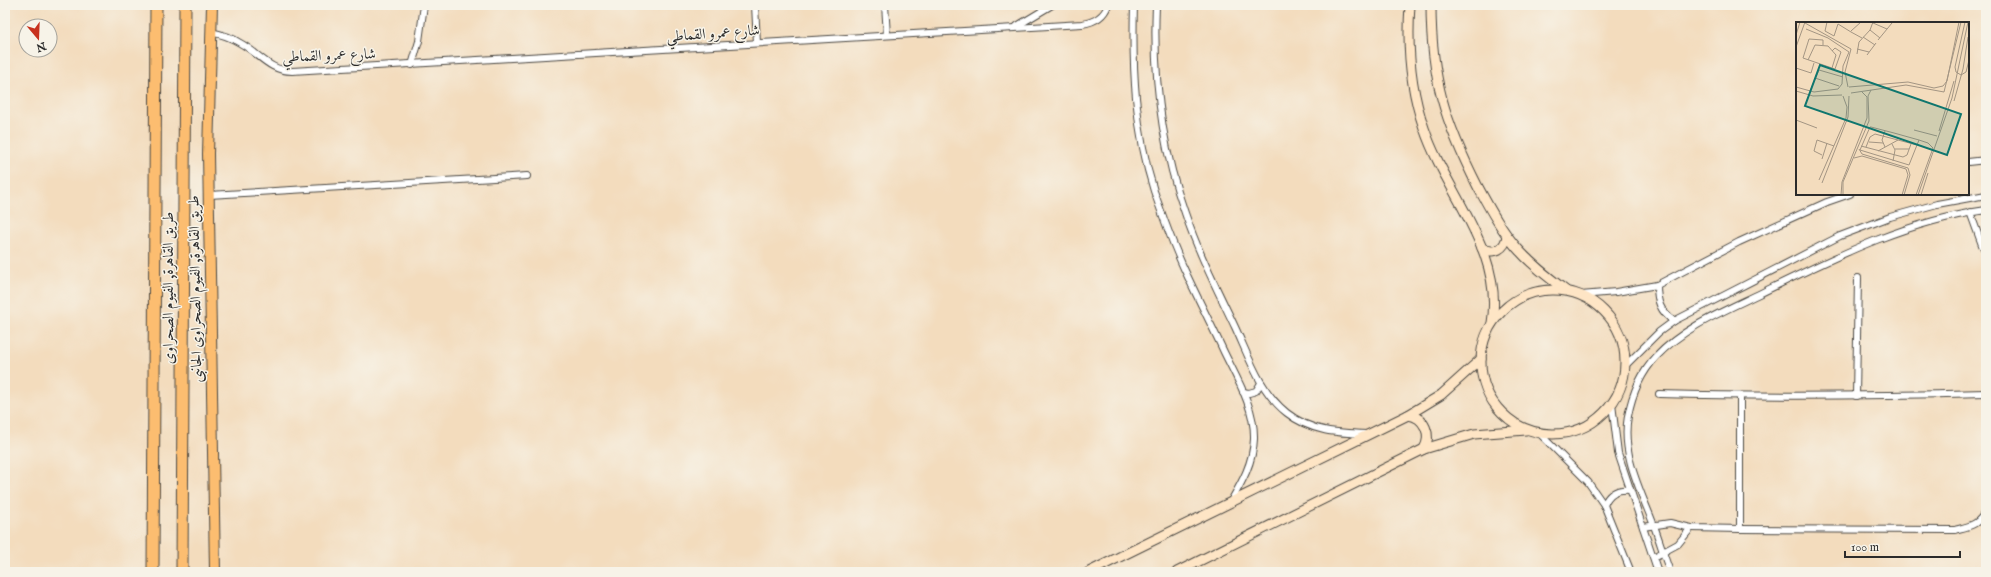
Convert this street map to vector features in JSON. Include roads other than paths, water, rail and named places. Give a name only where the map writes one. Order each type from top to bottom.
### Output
[{"type":"highway","name":"طريق القاهرة, الفيوم الصحراوى","points":[[153,572],[156,5]]},
{"type":"highway","name":"طريق القاهرة, الفيوم الصحراوى","points":[[182,572],[185,5]]},
{"type":"main road","name":"طريق القاهرة, الفيوم الصحراوى الجانبى","points":[[212,5],[210,32],[209,195],[215,572]]},
{"type":"street","points":[[412,65],[419,41],[424,5]]},
{"type":"street","points":[[755,5],[756,43]]},
{"type":"street","points":[[885,5],[887,35]]},
{"type":"street","name":"شارع عمرو القماطي","points":[[1016,27],[1052,5]]},
{"type":"street","name":"شارع عمرو القماطي","points":[[210,32],[226,36],[241,43],[271,67],[281,71],[412,65],[1092,23],[1100,18],[1108,5]]},
{"type":"street","points":[[1134,5],[1135,89],[1142,142],[1154,189],[1177,254],[1243,392],[1253,422],[1254,439],[1252,455],[1247,471],[1231,501]]},
{"type":"street","points":[[1156,5],[1155,49],[1158,96],[1166,143],[1178,191],[1202,256],[1261,383],[1280,408],[1306,425],[1336,434],[1369,434]]},
{"type":"street","points":[[1410,5],[1409,55],[1411,75],[1424,128],[1432,150],[1482,248],[1494,287],[1492,323]]},
{"type":"street","points":[[1431,5],[1431,33],[1435,72],[1449,124],[1474,178],[1507,236],[1526,258],[1565,290]]},
{"type":"street","points":[[1969,162],[1986,160]]},
{"type":"street","points":[[209,195],[527,176]]},
{"type":"street","points":[[1581,295],[1616,292],[1657,284],[1739,242],[1827,202],[1847,195]]},
{"type":"street","points":[[1626,365],[1659,332],[1674,321],[1840,236],[1890,217],[1936,204],[1986,195]]},
{"type":"street","points":[[1670,572],[1654,525],[1636,481],[1628,450],[1626,435],[1632,396],[1640,380],[1655,358],[1672,342],[1705,320],[1877,238],[1948,216],[1986,210]]},
{"type":"street","points":[[1970,212],[1982,246],[1986,251]]},
{"type":"street","points":[[1482,248],[1489,251],[1497,250],[1505,243],[1507,236]]},
{"type":"street","points":[[1856,396],[1858,278]]},
{"type":"street","points":[[1657,284],[1659,305],[1667,316],[1674,321]]},
{"type":"street","points":[[1177,572],[1424,449],[1474,434],[1526,430],[1566,433],[1592,423],[1612,404],[1622,386],[1626,365],[1623,343],[1614,323],[1600,306],[1581,295],[1565,290],[1537,291],[1517,300],[1511,303],[1492,323],[1484,341],[1481,359],[1483,381],[1492,400],[1506,416],[1526,430]]},
{"type":"street","points":[[1089,572],[1408,415],[1441,395],[1481,359]]},
{"type":"street","points":[[1243,392],[1253,393],[1258,389],[1261,383]]},
{"type":"street","points":[[1659,394],[1740,397],[1986,393]]},
{"type":"street","points":[[1740,397],[1740,529]]},
{"type":"street","points":[[1612,404],[1618,453],[1629,490],[1654,557],[1658,572]]},
{"type":"street","points":[[1408,415],[1416,417],[1426,427],[1428,441],[1424,449]]},
{"type":"street","points":[[1538,432],[1588,482],[1604,505],[1631,572]]},
{"type":"street","points":[[1604,505],[1611,494],[1622,490],[1629,490]]},
{"type":"street","points":[[1643,527],[1670,523],[1690,528],[1955,530],[1971,526],[1982,519],[1986,510]]},
{"type":"street","points":[[1654,557],[1664,553],[1678,544],[1690,528]]}]
